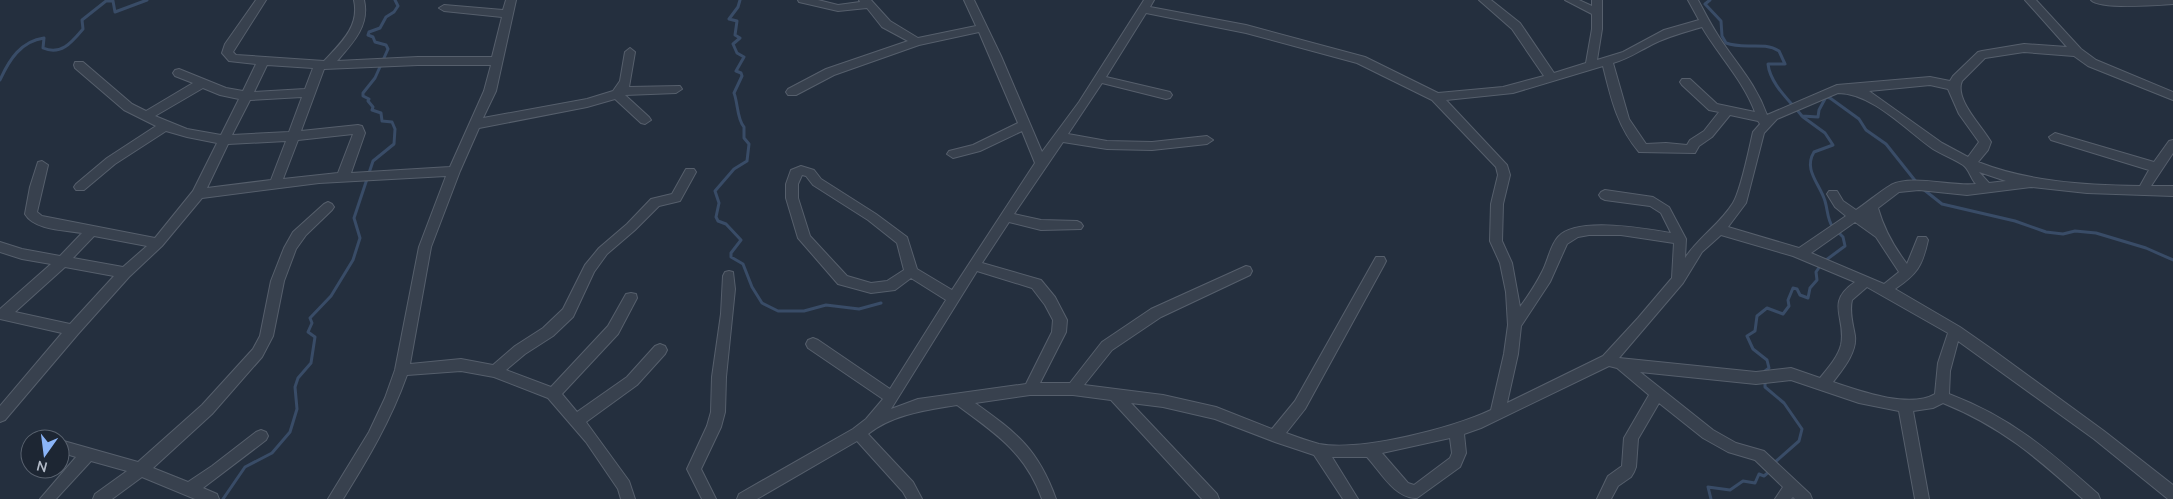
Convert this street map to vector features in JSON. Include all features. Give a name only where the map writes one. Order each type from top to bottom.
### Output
[{"type":"street","points":[[261,0],[252,16],[229,47],[227,53],[233,58],[323,65],[390,64],[418,61],[497,61]]},
{"type":"street","points":[[275,185],[323,65],[340,51],[360,21],[362,9],[359,0]]},
{"type":"street","points":[[335,499],[374,436],[392,398],[402,370],[425,247],[454,171],[490,91],[511,0]]},
{"type":"street","points":[[803,0],[838,8],[867,2],[886,24],[917,42]]},
{"type":"street","points":[[969,0],[996,56],[1041,163]]},
{"type":"street","points":[[1484,0],[1516,26],[1551,77]]},
{"type":"street","points":[[1570,0],[1596,4],[1597,28],[1591,66]]},
{"type":"street","points":[[871,423],[918,405],[959,398],[1030,390],[1073,389],[1163,401],[1216,413],[1275,436],[1319,450],[1346,452],[1370,450],[1456,430],[1497,414],[1614,362],[1678,279],[1698,249],[1719,230],[1740,203],[1764,120],[1742,75],[1714,38],[1694,0]]},
{"type":"street","points":[[2030,0],[2077,52],[2105,69],[2173,96]]},
{"type":"street","points":[[2096,0],[2131,3],[2173,1]]},
{"type":"street","points":[[744,499],[858,433],[871,423],[892,398],[974,265],[1100,78],[1146,5],[1246,29],[1360,60],[1409,82],[1436,97],[1501,165],[1504,175],[1497,204],[1496,241],[1506,263],[1512,292],[1514,325],[1511,354],[1497,414]]},
{"type":"street","points":[[444,8],[507,14]]},
{"type":"street","points":[[1436,97],[1499,91],[1525,86],[1627,55],[1648,42],[1668,33],[1706,22]]},
{"type":"street","points":[[792,92],[830,72],[917,42],[982,28]]},
{"type":"street","points":[[1970,163],[1984,147],[1985,142],[1965,114],[1954,92],[1957,79],[1982,55],[2024,48],[2077,52]]},
{"type":"street","points":[[619,93],[630,52]]},
{"type":"street","points":[[0,416],[73,330],[126,272],[158,243],[198,194],[263,61]]},
{"type":"street","points":[[1607,61],[1620,112],[1630,135],[1643,149],[1666,147],[1691,150],[1694,143],[1703,140],[1716,121],[1727,111]]},
{"type":"street","points":[[79,65],[128,107],[165,126],[187,133],[225,140],[295,136],[358,129],[359,133],[347,177]]},
{"type":"street","points":[[180,73],[201,84],[224,92],[247,96],[311,92]]},
{"type":"street","points":[[1100,78],[1166,95]]},
{"type":"street","points":[[1686,82],[1713,107],[1764,120],[1794,106],[1837,90],[1930,81],[1954,86]]},
{"type":"street","points":[[145,117],[201,84]]},
{"type":"street","points":[[476,124],[587,103],[619,93],[676,89]]},
{"type":"street","points":[[1850,89],[1865,94],[1951,154],[1995,173],[2032,182],[2173,191]]},
{"type":"street","points":[[619,93],[645,120]]},
{"type":"street","points":[[953,154],[976,148],[1026,124]]},
{"type":"street","points":[[80,186],[111,161],[165,126]]},
{"type":"street","points":[[1060,137],[1107,145],[1152,146],[1208,140]]},
{"type":"street","points":[[2055,137],[2158,168]]},
{"type":"street","points":[[2144,190],[2150,176],[2158,168],[2173,144]]},
{"type":"street","points":[[1970,163],[1974,176],[1986,188]]},
{"type":"street","points":[[42,165],[31,214],[39,220],[49,224],[158,243]]},
{"type":"street","points":[[911,272],[890,286],[871,288],[843,280],[804,238],[792,198],[795,173],[801,170],[810,173],[818,182],[903,240],[911,272],[954,298]]},
{"type":"street","points":[[198,194],[347,177],[454,171]]},
{"type":"street","points":[[495,371],[520,350],[548,332],[568,313],[588,269],[603,251],[631,227],[655,202],[676,198],[690,172]]},
{"type":"street","points":[[1800,254],[1837,226],[1872,206],[1896,188],[1919,185],[1967,190],[2032,182]]},
{"type":"street","points":[[1833,194],[1839,204],[1881,234]]},
{"type":"street","points":[[1605,195],[1653,202],[1665,210],[1680,239],[1678,279]]},
{"type":"street","points":[[1872,206],[1874,218],[1881,234],[1893,256],[1908,274]]},
{"type":"street","points":[[100,499],[140,470],[189,427],[245,369],[263,344],[270,325],[278,281],[293,242],[299,232],[321,218],[328,207]]},
{"type":"street","points":[[1006,217],[1041,225],[1077,226]]},
{"type":"street","points":[[1514,325],[1548,274],[1565,238],[1585,231],[1610,230],[1680,239]]},
{"type":"street","points":[[1719,230],[1767,242],[1823,262],[1867,281],[1955,331],[2092,430],[2173,494]]},
{"type":"street","points":[[2,314],[63,261],[91,231]]},
{"type":"street","points":[[1884,290],[1908,274],[1917,260],[1922,240]]},
{"type":"street","points":[[0,247],[126,272]]},
{"type":"street","points":[[1275,436],[1300,405],[1380,261]]},
{"type":"street","points":[[974,265],[1036,284],[1050,301],[1060,320],[1059,332],[1030,390]]},
{"type":"street","points":[[1073,389],[1106,346],[1156,313],[1246,271]]},
{"type":"street","points":[[709,499],[694,469],[697,458],[718,412],[719,377],[730,300],[729,276]]},
{"type":"street","points":[[1823,385],[1843,355],[1848,341],[1844,298],[1851,290],[1867,281]]},
{"type":"street","points":[[553,394],[613,330],[631,298]]},
{"type":"street","points":[[2,314],[73,330]]},
{"type":"street","points":[[1942,396],[1941,378],[1955,331]]},
{"type":"street","points":[[813,344],[892,398]]},
{"type":"street","points":[[576,421],[632,381],[660,350]]},
{"type":"street","points":[[1614,362],[1762,378],[1790,374],[1859,397],[1905,406],[1933,402],[1942,396]]},
{"type":"street","points":[[1614,362],[1658,393],[1708,434],[1733,448],[1759,455],[1805,499]]},
{"type":"street","points":[[402,370],[460,365],[495,371],[553,394],[591,438],[624,486],[628,499]]},
{"type":"street","points":[[1604,499],[1613,482],[1626,472],[1629,467],[1631,438],[1658,393]]},
{"type":"street","points":[[1113,394],[1212,499]]},
{"type":"street","points":[[1942,396],[1989,418],[2021,439],[2093,499]]},
{"type":"street","points":[[959,398],[1010,437],[1032,459],[1043,478],[1049,499]]},
{"type":"street","points":[[1905,406],[1922,499]]},
{"type":"street","points":[[1370,450],[1403,488],[1409,492],[1416,491],[1455,462],[1459,454],[1456,430]]},
{"type":"street","points":[[858,433],[908,487],[915,499]]},
{"type":"street","points":[[190,489],[217,471],[261,436]]},
{"type":"street","points":[[70,449],[140,470],[212,499]]},
{"type":"street","points":[[1319,450],[1351,499]]},
{"type":"street","points":[[47,499],[88,454]]},
{"type":"street","points":[[1782,499],[1792,487]]},
{"type":"waterway","points":[[0,80],[7,65],[22,47],[44,38],[43,48],[49,50],[61,49],[70,43],[83,29],[82,20],[106,1],[113,1],[115,12],[147,0]]},
{"type":"waterway","points":[[223,499],[245,467],[272,453],[290,432],[297,409],[295,387],[298,378],[311,363],[315,337],[308,332],[312,323],[310,318],[331,296],[353,260],[360,238],[354,218],[373,161],[394,144],[395,129],[392,122],[382,121],[381,113],[372,110],[373,107],[368,101],[369,99],[363,96],[363,93],[375,78],[388,49],[386,45],[375,42],[373,37],[368,35],[369,32],[380,28],[386,17],[394,12],[398,6],[395,0]]},
{"type":"waterway","points":[[740,0],[738,7],[729,19],[737,21],[735,35],[740,38],[733,44],[737,53],[744,57],[736,71],[741,73],[742,76],[734,93],[740,120],[744,127],[744,138],[749,144],[747,161],[734,169],[715,191],[719,203],[716,217],[718,221],[726,224],[741,240],[731,253],[731,257],[743,264],[752,287],[762,303],[778,311],[804,311],[826,305],[859,309],[881,303]]},
{"type":"waterway","points":[[1710,0],[1705,4],[1721,21],[1722,36],[1726,43],[1740,46],[1760,46],[1779,51],[1785,64],[1768,64],[1772,78],[1781,92],[1802,116],[1818,117],[1819,110],[1826,97],[1830,98],[1859,119],[1866,130],[1886,144],[1917,183]]},
{"type":"waterway","points":[[1803,117],[1825,133],[1833,145],[1814,152],[1810,165],[1823,195],[1833,228]]},
{"type":"waterway","points":[[1923,189],[1942,204],[2015,221],[2046,232],[2063,234],[2075,231],[2096,233],[2146,248],[2173,260]]},
{"type":"waterway","points":[[1765,374],[1765,371],[1769,368],[1767,360],[1753,349],[1747,336],[1755,331],[1757,316],[1767,308],[1783,314],[1789,306],[1788,300],[1793,288],[1797,289],[1800,295],[1808,298],[1810,288],[1817,280],[1816,272],[1822,263],[1845,246],[1843,237],[1838,232]]},
{"type":"waterway","points":[[1765,380],[1765,387],[1784,403],[1802,429],[1799,441],[1774,463]]},
{"type":"waterway","points":[[1711,499],[1708,487],[1730,490],[1743,481],[1755,483],[1759,474],[1764,476],[1770,471]]}]
